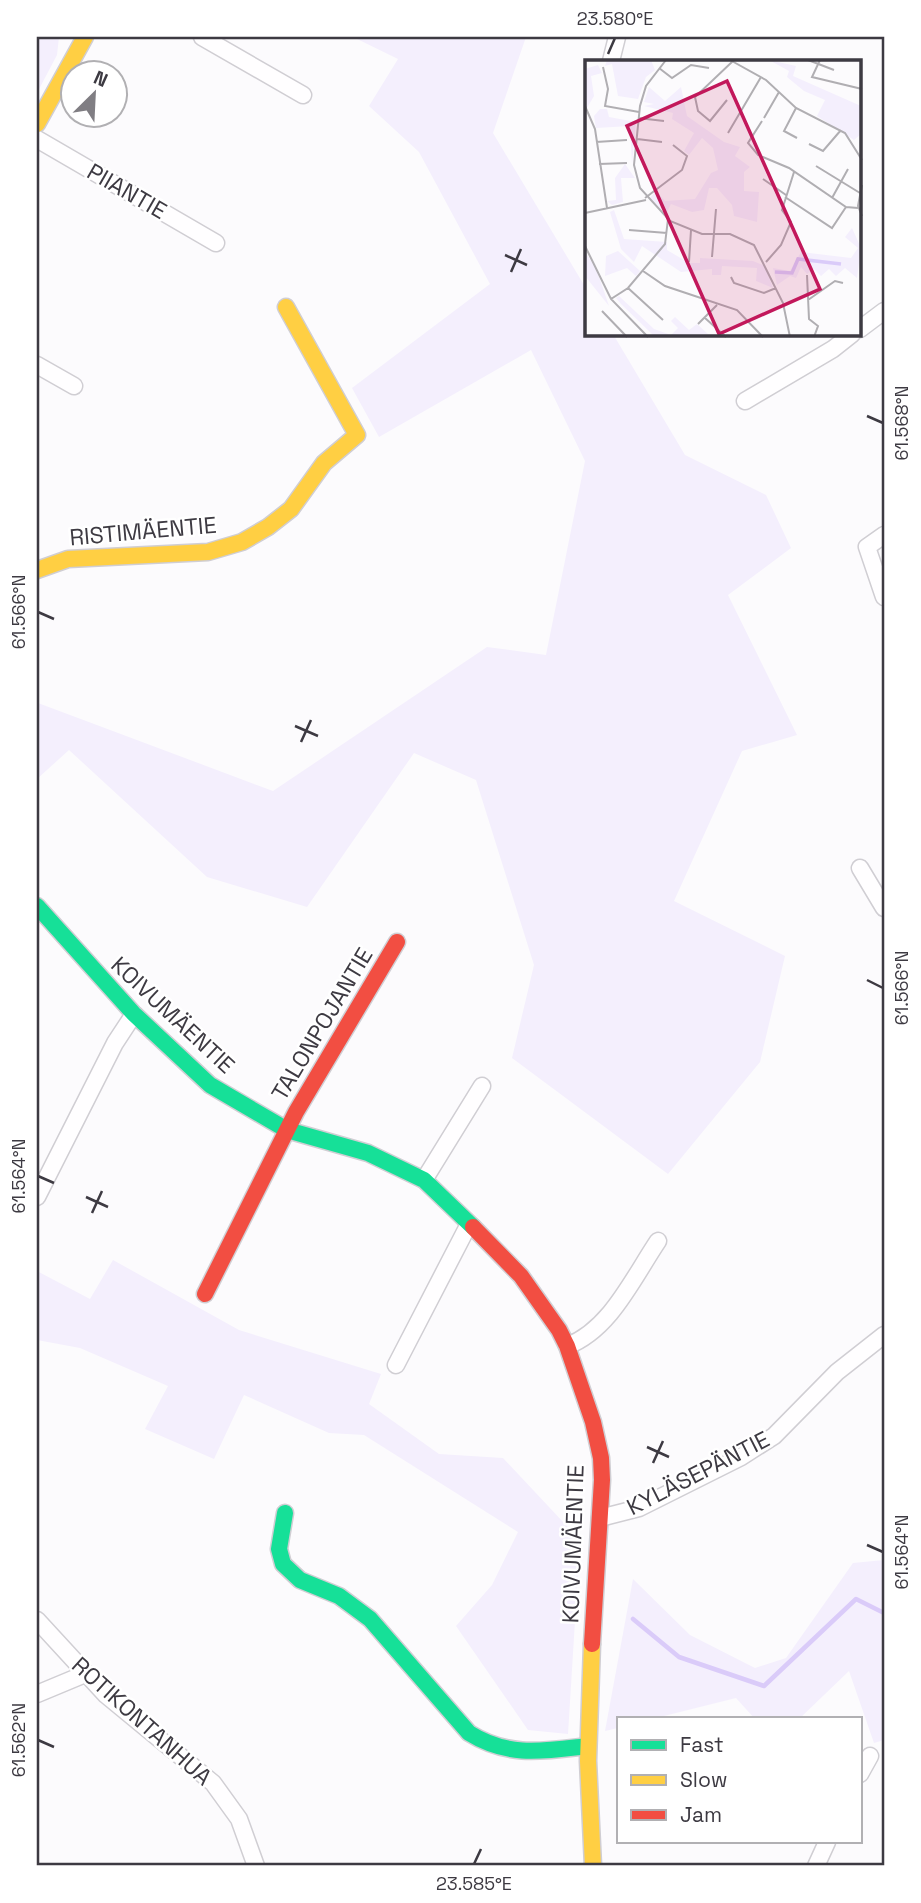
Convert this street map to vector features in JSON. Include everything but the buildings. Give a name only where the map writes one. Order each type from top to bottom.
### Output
[{"type":"street","points":[[37,124],[85,37]]},
{"type":"street","points":[[202,37],[303,95]]},
{"type":"street","points":[[611,60],[617,37]]},
{"type":"street","name":"PIIANTIE","points":[[37,139],[216,243]]},
{"type":"street","name":"RISTIMÄENTIE","points":[[37,570],[68,559],[208,552],[242,542],[291,509],[324,463],[357,436],[286,307]]},
{"type":"street","points":[[862,328],[884,311]]},
{"type":"street","points":[[745,401],[833,349],[849,336]]},
{"type":"street","points":[[37,365],[74,386]]},
{"type":"street","points":[[884,535],[867,547],[884,597]]},
{"type":"street","points":[[860,867],[884,908]]},
{"type":"street","name":"KOIVUMÄENTIE","points":[[37,906],[134,1014],[210,1085],[287,1130],[368,1153],[424,1180],[521,1276],[559,1330],[567,1346],[597,1437],[602,1480],[588,1745],[593,1866]]},
{"type":"street","name":"TALONPOJANTIE","points":[[205,1294],[287,1130],[397,942]]},
{"type":"street","points":[[37,1197],[115,1043],[134,1014]]},
{"type":"street","points":[[424,1180],[482,1086]]},
{"type":"street","points":[[396,1365],[469,1224]]},
{"type":"street","points":[[567,1346],[584,1340],[605,1321],[658,1241]]},
{"type":"street","name":"KYLÄSEPÄNTIE","points":[[600,1518],[639,1508],[741,1457],[774,1436],[836,1372],[882,1343]]},
{"type":"street","points":[[285,1513],[279,1549],[283,1564],[300,1580],[339,1596],[370,1619],[469,1733],[484,1745],[527,1752],[588,1745]]},
{"type":"street","name":"ROTIKONTANHUA","points":[[37,1620],[106,1695],[213,1783],[239,1819],[256,1866]]},
{"type":"street","points":[[37,1694],[85,1674]]},
{"type":"street","points":[[862,1770],[870,1756]]},
{"type":"street","points":[[816,1866],[827,1843]]},
{"type":"shaded area","points":[[37,37],[59,37],[57,55],[37,93]]},
{"type":"shaded area","points":[[353,37],[526,37],[493,133],[585,287],[585,336],[614,336],[685,455],[766,495],[791,548],[728,595],[797,735],[742,751],[674,901],[785,956],[760,1062],[668,1174],[512,1058],[534,965],[476,780],[414,753],[307,907],[207,877],[69,750],[37,779],[37,699],[38,703],[273,791],[487,647],[546,655],[585,461],[531,350],[379,437],[352,388],[490,284],[419,152],[369,106],[398,59]]},
{"type":"shaded area","points":[[113,1260],[239,1330],[381,1374],[369,1404],[439,1454],[503,1458],[580,1540],[568,1734],[528,1730],[456,1626],[492,1585],[518,1532],[364,1435],[329,1433],[244,1395],[214,1459],[145,1429],[168,1386],[80,1348],[37,1340],[37,1271],[90,1299]]},
{"type":"shaded area","points":[[884,1560],[884,1740],[874,1743],[849,1671],[801,1717],[753,1717],[736,1698],[660,1717],[617,1717],[617,1728],[605,1731],[633,1579],[690,1635],[755,1668],[786,1658],[853,1563]]},
{"type":"waterway","points":[[633,1619],[679,1657],[764,1686],[856,1599],[884,1613]]},
{"type":"traffic: fast","points":[[37,906],[134,1014],[210,1085],[287,1130],[368,1153],[424,1180],[473,1227]]},
{"type":"traffic: fast","points":[[285,1513],[279,1549],[283,1564],[300,1580],[339,1596],[370,1619],[469,1733],[498,1746],[527,1751],[588,1746]]},
{"type":"traffic: slow","points":[[37,124],[85,37]]},
{"type":"traffic: slow","points":[[37,570],[68,559],[208,552],[242,542],[291,509],[324,463],[357,435],[286,307]]},
{"type":"traffic: slow","points":[[592,1644],[588,1761],[593,1866]]},
{"type":"traffic: jam","points":[[205,1294],[296,1112],[397,942]]},
{"type":"traffic: jam","points":[[473,1227],[521,1276],[559,1330],[593,1422],[601,1458],[602,1480],[592,1644]]}]
